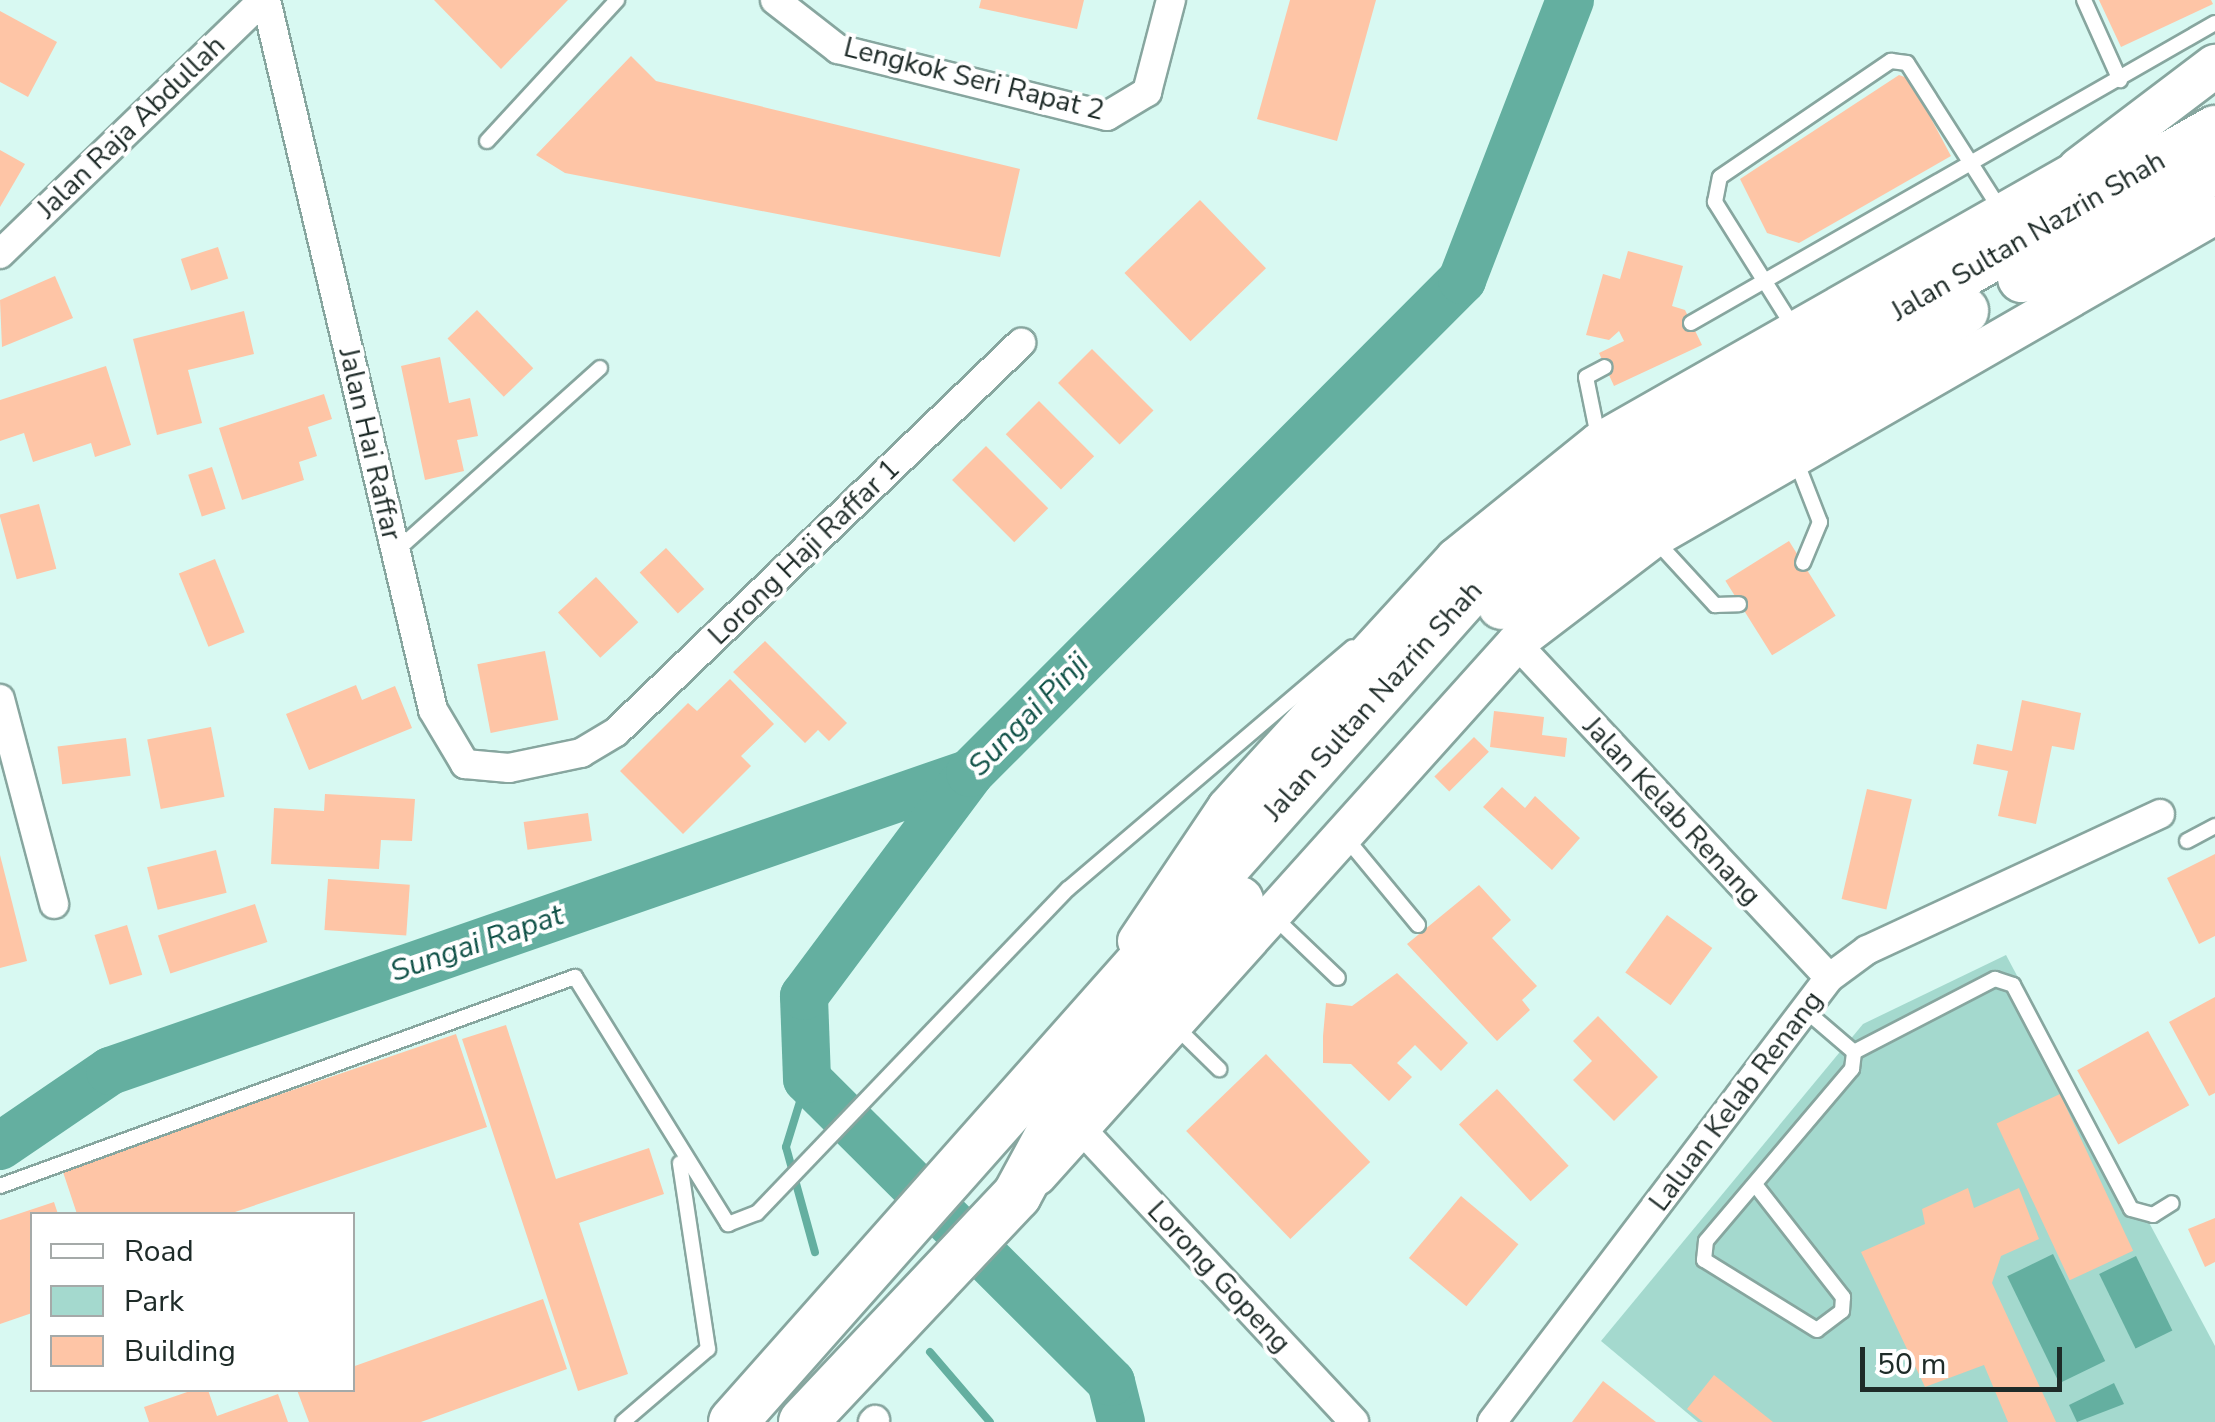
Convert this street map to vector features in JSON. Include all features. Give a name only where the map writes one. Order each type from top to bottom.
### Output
[{"type":"highway","name":"Jalan Sultan Nazrin Shah","points":[[803,1422],[1017,1195],[1056,1123],[1442,660],[1625,491],[2215,130]]},
{"type":"highway","name":"Jalan Sultan Nazrin Shah","points":[[733,1422],[1038,1088],[1412,651],[1536,534],[1625,491],[2215,169]]},
{"type":"main road","points":[[2079,169],[2215,66]]},
{"type":"street","name":"Jalan Raja Abdullah","points":[[0,254],[264,0]]},
{"type":"street","name":"Jalan Hai Raffar","points":[[264,0],[395,551],[445,743],[484,770],[580,753]]},
{"type":"street","name":"Lengkok Seri Rapat 2","points":[[775,0],[838,48],[1106,116],[1147,92],[1171,0]]},
{"type":"street","points":[[1017,1195],[1084,1132],[1342,834],[1516,643],[1625,491],[1796,330],[2215,92]]},
{"type":"street","points":[[1038,1088],[1227,807],[1455,558],[1625,491],[1795,458],[2215,215]]},
{"type":"street","name":"Lorong Haji Raffar 1","points":[[580,753],[648,704],[1020,343]]},
{"type":"street","name":"Jalan Kelab Renang","points":[[1516,643],[1829,978]]},
{"type":"street","points":[[0,699],[54,904]]},
{"type":"street","name":"Laluan Kelab Renang","points":[[1492,1422],[1829,978],[1868,950],[2160,814]]},
{"type":"street","name":"Lorong Gopeng","points":[[1084,1132],[1354,1422]]},
{"type":"lane","points":[[487,141],[616,0]]},
{"type":"lane","points":[[2084,0],[2120,80]]},
{"type":"lane","points":[[1692,323],[1974,165],[2215,23]]},
{"type":"lane","points":[[1796,330],[1714,202],[1720,177],[1890,61],[1906,63],[2002,212]]},
{"type":"lane","points":[[1605,366],[1586,377],[1625,491],[1716,605],[1739,604]]},
{"type":"lane","points":[[395,551],[600,368]]},
{"type":"lane","points":[[1795,458],[1820,522],[1803,563]]},
{"type":"lane","points":[[0,1186],[575,977],[679,1158],[728,1224],[758,1213],[964,990],[1455,558]]},
{"type":"lane","points":[[2187,841],[2215,826]]},
{"type":"lane","points":[[1342,834],[1418,925]]},
{"type":"lane","points":[[1272,914],[1338,978]]},
{"type":"lane","points":[[1854,1052],[1994,980],[2013,985],[2131,1209],[2153,1215],[2172,1204]]},
{"type":"lane","points":[[1805,1010],[1854,1052]]},
{"type":"lane","points":[[1174,1025],[1219,1069]]},
{"type":"lane","points":[[1758,1186],[1843,1297],[1842,1311],[1818,1330],[1704,1260],[1706,1241],[1758,1186],[1852,1069],[1854,1052]]},
{"type":"lane","points":[[624,1422],[708,1349],[679,1158]]},
{"type":"green space","points":[[2006,955],[2215,1346],[2215,1422],[1698,1422],[1601,1341],[1863,1024]]},
{"type":"shaded area","points":[[2053,1254],[2105,1361],[2059,1383],[2007,1276]]},
{"type":"shaded area","points":[[2136,1256],[2172,1331],[2136,1349],[2099,1274]]},
{"type":"shaded area","points":[[2114,1383],[2124,1404],[2077,1422],[2069,1405]]},
{"type":"building","points":[[434,0],[568,0],[501,69]]},
{"type":"building","points":[[981,0],[1084,0],[1077,29],[979,8]]},
{"type":"building","points":[[1290,0],[1376,0],[1337,141],[1257,119]]},
{"type":"building","points":[[2099,0],[2211,0],[2213,4],[2121,47]]},
{"type":"building","points":[[0,11],[57,42],[28,97],[0,82]]},
{"type":"building","points":[[631,56],[656,81],[1020,169],[1000,257],[565,173],[536,155]]},
{"type":"building","points":[[1899,75],[1910,79],[1951,156],[1799,243],[1767,233],[1740,179]]},
{"type":"building","points":[[0,150],[25,164],[0,207]]},
{"type":"building","points":[[1200,200],[1266,268],[1190,341],[1124,273]]},
{"type":"building","points":[[218,247],[228,278],[191,290],[181,259]]},
{"type":"building","points":[[1628,251],[1683,266],[1672,306],[1685,310],[1702,345],[1614,386],[1599,353],[1624,341],[1619,331],[1609,340],[1586,335],[1603,274],[1620,279]]},
{"type":"building","points":[[55,276],[73,318],[2,347],[0,300]]},
{"type":"building","points":[[477,310],[533,368],[504,397],[448,338]]},
{"type":"building","points":[[244,311],[254,354],[188,370],[202,423],[157,435],[133,339]]},
{"type":"building","points":[[1092,349],[1154,411],[1120,444],[1058,383]]},
{"type":"building","points":[[440,357],[449,403],[470,398],[478,436],[457,440],[464,471],[425,480],[401,366]]},
{"type":"building","points":[[106,366],[131,445],[95,457],[91,443],[33,462],[24,433],[0,441],[0,400]]},
{"type":"building","points":[[324,394],[332,419],[308,427],[317,456],[299,462],[304,480],[242,500],[219,428]]},
{"type":"building","points":[[1039,401],[1094,456],[1061,489],[1006,434]]},
{"type":"building","points":[[986,446],[1048,508],[1014,542],[952,480]]},
{"type":"building","points":[[212,467],[226,509],[202,517],[188,475]]},
{"type":"building","points":[[39,504],[56,569],[17,579],[0,514]]},
{"type":"building","points":[[1789,541],[1836,616],[1772,655],[1725,581]]},
{"type":"building","points":[[666,548],[704,589],[678,614],[640,573]]},
{"type":"building","points":[[215,559],[245,632],[208,647],[179,574]]},
{"type":"building","points":[[596,577],[638,622],[600,658],[558,612]]},
{"type":"building","points":[[765,641],[847,723],[829,741],[818,730],[805,743],[733,672]]},
{"type":"building","points":[[545,651],[558,720],[491,733],[477,664]]},
{"type":"building","points":[[730,679],[774,724],[741,756],[751,766],[683,834],[620,771],[688,703],[697,711]]},
{"type":"building","points":[[356,685],[362,700],[395,686],[412,728],[309,770],[286,714]]},
{"type":"building","points":[[2022,700],[2081,713],[2074,750],[2052,746],[2036,824],[1998,816],[2008,771],[1973,764],[1977,744],[2012,751]]},
{"type":"building","points":[[1494,711],[1544,717],[1542,735],[1567,738],[1565,757],[1490,747]]},
{"type":"building","points":[[211,727],[225,797],[161,809],[147,739]]},
{"type":"building","points":[[1474,737],[1489,752],[1449,791],[1434,777]]},
{"type":"building","points":[[126,738],[131,776],[62,784],[58,746]]},
{"type":"building","points":[[1502,787],[1525,808],[1535,796],[1580,838],[1552,870],[1483,807]]},
{"type":"building","points":[[1867,789],[1912,799],[1886,909],[1842,899]]},
{"type":"building","points":[[325,794],[415,799],[412,841],[381,840],[379,869],[271,864],[274,808],[324,811]]},
{"type":"building","points":[[588,813],[592,841],[528,850],[524,822]]},
{"type":"building","points":[[216,850],[227,893],[158,910],[147,867]]},
{"type":"building","points":[[2215,854],[2215,936],[2199,944],[2167,878]]},
{"type":"building","points":[[0,855],[27,961],[0,968]]},
{"type":"building","points":[[328,879],[410,885],[406,936],[324,930]]},
{"type":"building","points":[[1479,885],[1511,920],[1492,938],[1537,986],[1522,1000],[1530,1010],[1497,1041],[1407,944]]},
{"type":"building","points":[[255,904],[267,942],[170,974],[158,936]]},
{"type":"building","points":[[1667,915],[1712,948],[1671,1005],[1625,972]]},
{"type":"building","points":[[127,925],[142,975],[110,985],[94,935]]},
{"type":"building","points":[[1397,973],[1468,1043],[1441,1071],[1415,1045],[1397,1063],[1412,1077],[1389,1101],[1351,1064],[1323,1063],[1323,1036],[1326,1003],[1352,1006]]},
{"type":"building","points":[[2215,997],[2215,1093],[2209,1096],[2169,1022]]},
{"type":"building","points":[[1598,1016],[1658,1077],[1614,1121],[1573,1080],[1592,1061],[1573,1041]]},
{"type":"building","points":[[506,1025],[556,1179],[649,1148],[664,1194],[579,1223],[628,1374],[578,1391],[462,1039]]},
{"type":"building","points":[[2148,1031],[2189,1105],[2118,1145],[2077,1070]]},
{"type":"building","points":[[456,1034],[487,1127],[235,1212],[76,1212],[62,1169]]},
{"type":"building","points":[[1266,1054],[1370,1162],[1290,1239],[1186,1131]]},
{"type":"building","points":[[1497,1089],[1569,1166],[1531,1201],[1459,1124]]},
{"type":"building","points":[[2060,1094],[2133,1251],[2070,1280],[1997,1124]]},
{"type":"building","points":[[1968,1188],[1974,1208],[2019,1188],[2039,1239],[2001,1256],[1992,1283],[2056,1422],[2008,1422],[1984,1365],[1925,1387],[1861,1252],[1925,1224],[1922,1209]]},
{"type":"building","points":[[1461,1196],[1518,1244],[1466,1306],[1409,1258]]},
{"type":"building","points":[[54,1202],[57,1212],[30,1212],[30,1314],[0,1324],[0,1220]]},
{"type":"building","points":[[2215,1218],[2215,1262],[2205,1267],[2188,1229]]},
{"type":"building","points":[[543,1299],[567,1369],[421,1422],[309,1422],[298,1392],[355,1392],[355,1366]]},
{"type":"building","points":[[1714,1375],[1773,1422],[1703,1422],[1687,1409]]},
{"type":"building","points":[[1603,1381],[1656,1422],[1572,1422]]},
{"type":"building","points":[[187,1392],[209,1392],[217,1416],[278,1394],[288,1422],[149,1422],[144,1407]]},
{"type":"waterway","name":"Sungai Pinji","points":[[1121,1422],[1111,1382],[807,1079],[804,996],[970,773],[1462,280],[1570,0]]},
{"type":"waterway","name":"Sungai Rapat","points":[[0,1146],[110,1071],[970,773]]},
{"type":"waterway","points":[[807,1079],[786,1147],[815,1252]]},
{"type":"waterway","points":[[930,1352],[990,1422]]}]
